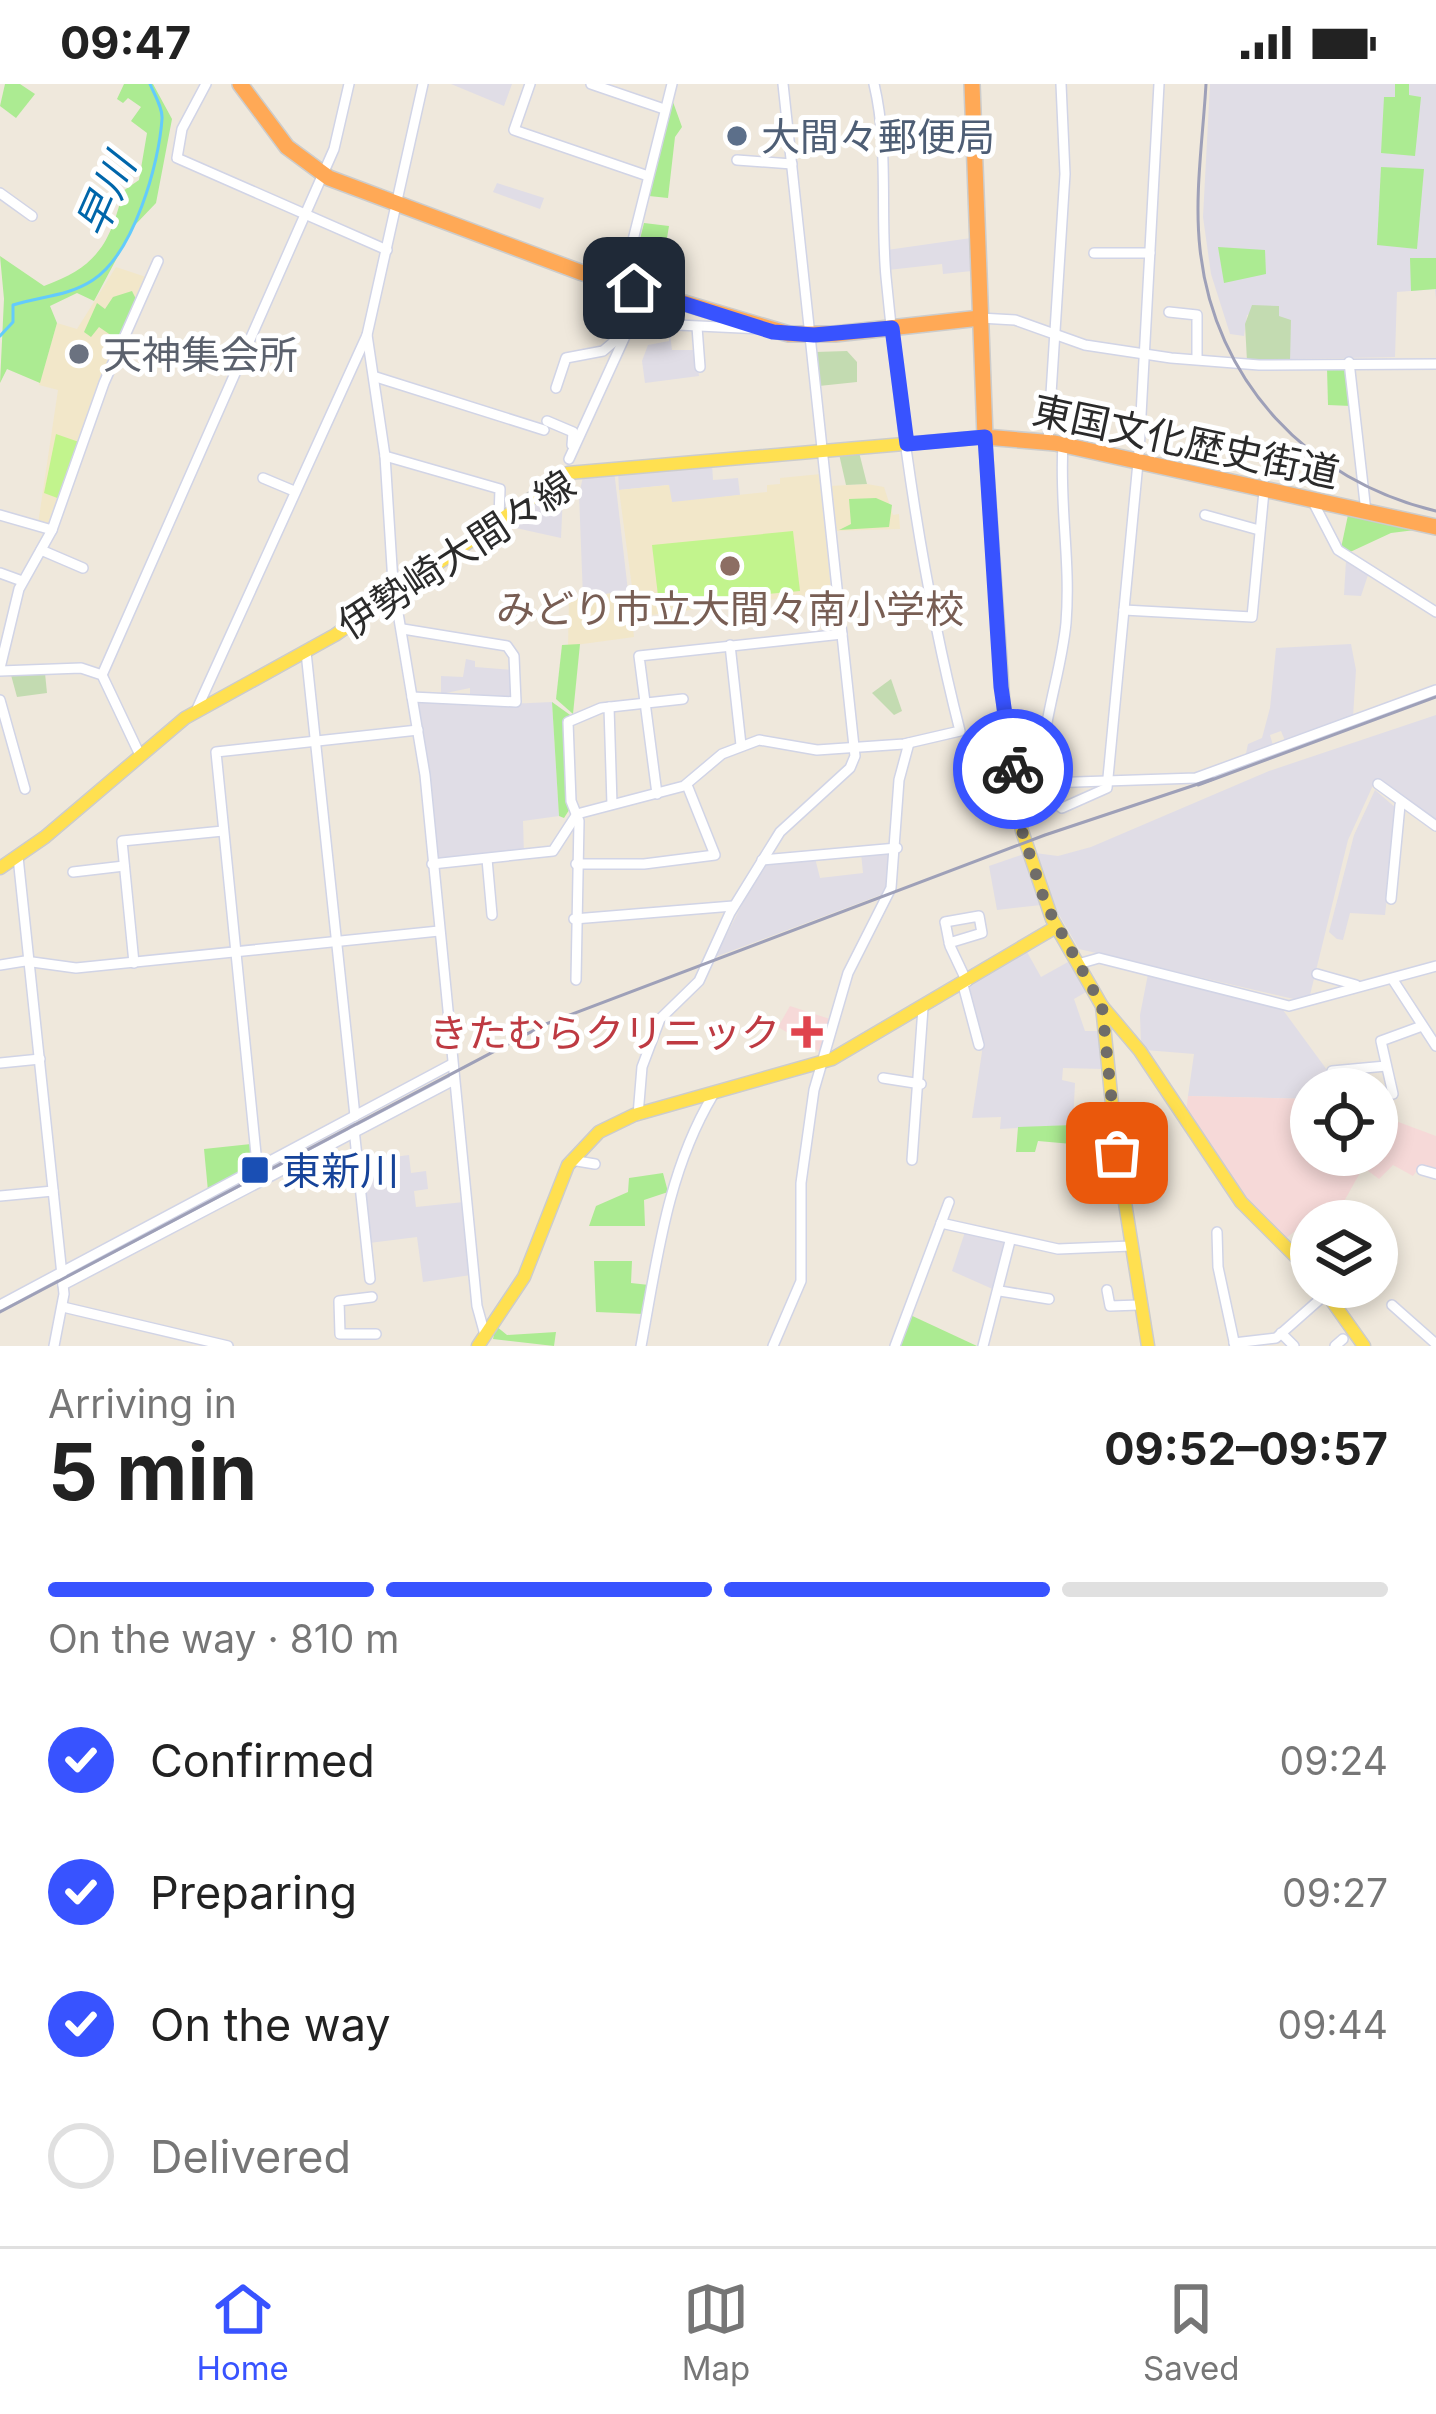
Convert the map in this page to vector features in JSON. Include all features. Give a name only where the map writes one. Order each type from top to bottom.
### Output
[{"type":"highway","points":[[240,84],[287,147],[322,174],[398,206],[626,286],[762,329],[811,335],[980,318]]},
{"type":"highway","name":"東国文化歴史街道","points":[[972,84],[985,437],[1056,443],[1436,527]]},
{"type":"main road","name":"伊勢崎大間々線","points":[[0,868],[196,711],[306,652],[568,466],[824,452],[985,437]]},
{"type":"main road","points":[[985,437],[1001,687],[1024,839],[1056,927],[1102,1006],[1140,1051],[1241,1202],[1290,1247]]},
{"type":"main road","points":[[482,1341],[524,1277],[571,1160],[599,1132],[638,1114],[824,1062],[1056,927]]},
{"type":"main road","points":[[1102,1006],[1148,1346]]},
{"type":"main road","points":[[1338,1308],[1364,1346]]},
{"type":"street","points":[[206,84],[182,129],[177,158],[387,250]]},
{"type":"street","points":[[102,675],[322,174],[349,84]]},
{"type":"street","points":[[196,711],[367,334],[423,84]]},
{"type":"street","points":[[530,84],[514,130],[648,176]]},
{"type":"street","points":[[591,84],[664,109]]},
{"type":"street","points":[[568,466],[632,325],[626,286],[672,84]]},
{"type":"street","points":[[638,1114],[642,1067],[655,1029],[699,981],[733,906],[762,860],[798,810],[850,769],[855,746],[784,84]]},
{"type":"street","points":[[433,864],[553,851],[577,814],[687,785],[741,745],[764,740],[808,750],[909,743],[960,731],[932,624],[907,444],[892,328],[880,112],[874,84]]},
{"type":"street","points":[[1061,84],[1065,156],[1054,336],[1056,443],[1070,545],[1046,782],[1062,808],[1103,794],[1108,779],[1138,464],[1159,84]]},
{"type":"street","points":[[737,160],[792,164]]},
{"type":"street","points":[[0,194],[32,216]]},
{"type":"street","points":[[1094,253],[1150,253]]},
{"type":"street","points":[[139,753],[102,675],[81,668],[0,669],[0,656],[22,581],[52,530],[104,383],[158,261]]},
{"type":"street","points":[[1169,313],[1196,313],[1199,360]]},
{"type":"street","points":[[980,318],[1015,320],[1054,336],[1144,355],[1259,365],[1436,364]]},
{"type":"street","points":[[556,388],[566,358],[603,351],[632,325],[762,329]]},
{"type":"street","points":[[697,326],[700,367]]},
{"type":"street","points":[[367,334],[385,455],[395,591],[418,730],[482,1341]]},
{"type":"street","points":[[1349,362],[1366,512]]},
{"type":"street","points":[[376,377],[573,432],[568,466]]},
{"type":"street","points":[[385,455],[500,489],[499,518]]},
{"type":"street","points":[[263,478],[294,491]]},
{"type":"street","points":[[1124,610],[1252,617],[1264,491]]},
{"type":"street","points":[[1312,500],[1342,554],[1436,612]]},
{"type":"street","points":[[0,515],[52,530]]},
{"type":"street","points":[[1205,515],[1259,530]]},
{"type":"street","points":[[41,550],[83,568]]},
{"type":"street","points":[[0,573],[22,581]]},
{"type":"street","points":[[403,629],[507,646],[514,656],[516,702],[412,697]]},
{"type":"street","points":[[657,794],[639,656],[842,634]]},
{"type":"street","points":[[730,645],[741,745]]},
{"type":"street","points":[[306,652],[355,1116]]},
{"type":"street","points":[[1016,784],[1203,776],[1436,690]]},
{"type":"street","points":[[576,980],[577,814],[571,801],[568,722],[609,707],[682,699]]},
{"type":"street","points":[[0,700],[25,789]]},
{"type":"street","points":[[609,707],[612,804]]},
{"type":"street","points":[[257,1164],[216,752],[418,730]]},
{"type":"street","points":[[773,1346],[801,1281],[801,1183],[824,1062],[848,973],[892,888],[899,780],[909,743]]},
{"type":"street","points":[[1378,784],[1400,805],[1436,826]]},
{"type":"street","points":[[576,864],[644,864],[715,855],[687,785]]},
{"type":"street","points":[[1391,899],[1400,805]]},
{"type":"street","points":[[134,963],[122,841],[223,831]]},
{"type":"street","points":[[762,860],[897,848]]},
{"type":"street","points":[[18,857],[63,1285],[54,1346]]},
{"type":"street","points":[[487,859],[492,915]]},
{"type":"street","points":[[73,872],[124,866]]},
{"type":"street","points":[[574,919],[733,906]]},
{"type":"street","points":[[0,965],[30,962],[70,968],[439,931]]},
{"type":"street","points":[[950,943],[979,1045]]},
{"type":"street","points":[[1078,964],[1102,959],[1288,1006],[1436,966]]},
{"type":"street","points":[[1317,974],[1357,985]]},
{"type":"street","points":[[1393,980],[1436,1046]]},
{"type":"street","points":[[912,1160],[923,1008]]},
{"type":"street","points":[[1364,1068],[1386,1066],[1381,1041],[1422,1026]]},
{"type":"street","points":[[0,1063],[40,1059]]},
{"type":"street","points":[[0,1305],[452,1064]]},
{"type":"street","points":[[883,1078],[921,1084]]},
{"type":"street","points":[[63,1285],[454,1080]]},
{"type":"street","points":[[641,1346],[667,1206],[685,1151],[712,1095]]},
{"type":"street","points":[[354,1129],[370,1279]]},
{"type":"street","points":[[571,1160],[595,1164]]},
{"type":"street","points":[[1422,1170],[1436,1174]]},
{"type":"street","points":[[0,1196],[53,1191]]},
{"type":"street","points":[[895,1346],[906,1303],[949,1202]]},
{"type":"street","points":[[941,1223],[1010,1241],[1085,1251],[1131,1246]]},
{"type":"street","points":[[1217,1232],[1218,1267],[1235,1344],[1281,1333],[1307,1308]]},
{"type":"street","points":[[986,1345],[1010,1241]]},
{"type":"street","points":[[1107,1290],[1110,1306],[1139,1305]]},
{"type":"street","points":[[1000,1291],[1049,1299]]},
{"type":"street","points":[[372,1297],[339,1301],[338,1318],[342,1336],[376,1334]]},
{"type":"street","points":[[63,1306],[227,1346]]},
{"type":"street","points":[[1395,1308],[1436,1344]]},
{"type":"street","points":[[155,1346],[159,1330]]},
{"type":"street","points":[[1281,1333],[1294,1346]]},
{"type":"shaded area","points":[[451,84],[512,84],[504,106]]},
{"type":"shaded area","points":[[1210,84],[1436,84],[1436,299],[1435,289],[1397,292],[1395,357],[1290,359],[1289,320],[1279,317],[1279,307],[1247,315],[1244,336],[1230,334],[1211,274],[1203,217]]},
{"type":"shaded area","points":[[497,183],[544,198],[540,209],[493,192]]},
{"type":"shaded area","points":[[971,238],[972,271],[943,274],[942,264],[888,270],[887,250]]},
{"type":"shaded area","points":[[116,267],[146,277],[50,527],[38,524],[58,390],[39,385],[57,323],[77,329]]},
{"type":"shaded area","points":[[669,327],[672,350],[696,350],[699,376],[645,383],[642,361],[648,345],[669,341]]},
{"type":"shaded area","points":[[712,464],[713,480],[738,478],[740,495],[672,503],[668,485],[619,490],[618,471]]},
{"type":"shaded area","points":[[614,470],[628,591],[583,597],[579,494],[583,477]]},
{"type":"shaded area","name":"みどり市立大間々南小学校","points":[[821,474],[831,592],[636,617],[619,490],[669,485],[672,502],[767,492],[767,485],[780,484],[780,478]]},
{"type":"shaded area","points":[[558,483],[563,494],[561,538],[502,525]]},
{"type":"shaded area","points":[[830,486],[884,487],[893,515],[899,514],[900,529],[834,531]]},
{"type":"shaded area","points":[[1346,561],[1368,575],[1361,596],[1344,595]]},
{"type":"shaded area","points":[[628,591],[634,637],[568,646],[569,599]]},
{"type":"shaded area","points":[[1351,644],[1356,670],[1353,717],[1286,743],[1281,731],[1270,735],[1274,749],[1245,758],[1248,744],[1262,738],[1276,648]]},
{"type":"shaded area","points":[[466,659],[475,661],[475,667],[512,670],[513,698],[470,699],[470,688],[441,694],[441,676],[463,677]]},
{"type":"shaded area","points":[[416,700],[465,700],[468,706],[552,702],[559,816],[523,821],[524,854],[436,858]]},
{"type":"shaded area","points":[[1436,715],[1436,823],[1375,781],[1348,840],[1310,995],[1298,1000],[1079,949],[1047,894],[1035,853],[1058,856],[1091,847],[1269,771]]},
{"type":"shaded area","points":[[1375,790],[1397,809],[1385,915],[1350,913],[1343,940],[1337,939],[1329,932],[1354,835]]},
{"type":"shaded area","points":[[861,853],[894,853],[886,893],[715,957],[763,864],[815,858],[820,878],[863,873]]},
{"type":"shaded area","points":[[1024,854],[1041,905],[997,910],[989,866]]},
{"type":"shaded area","points":[[1027,952],[1041,977],[1068,962],[1086,992],[1074,999],[1085,1031],[1099,1031],[1103,1069],[1063,1068],[1062,1080],[1075,1083],[1073,1125],[1000,1129],[1001,1117],[972,1118],[982,1052],[967,987]]},
{"type":"shaded area","points":[[1148,974],[1283,1010],[1326,1068],[1290,1068],[1290,1098],[1188,1096],[1194,1054],[1145,1050],[1140,1015]]},
{"type":"shaded area","name":"きたむらクリニック","points":[[790,1006],[833,1020],[822,1053],[778,1027]]},
{"type":"shaded area","points":[[1188,1096],[1290,1098],[1290,1176],[1358,1176],[1345,1200],[1290,1200],[1290,1235],[1285,1239],[1248,1203],[1186,1113]]},
{"type":"shaded area","points":[[1398,1122],[1436,1136],[1436,1169],[1421,1165],[1413,1176],[1398,1168]]},
{"type":"shaded area","points":[[409,1155],[411,1173],[426,1171],[428,1189],[414,1191],[416,1207],[464,1202],[471,1275],[423,1282],[417,1237],[369,1243],[363,1161]]},
{"type":"shaded area","points":[[965,1232],[1005,1242],[997,1291],[952,1271]]},
{"type":"green space","points":[[5,84],[20,84],[35,94],[16,118],[0,106]]},
{"type":"green space","points":[[124,84],[153,84],[172,119],[156,203],[134,226],[94,301],[77,293],[50,306],[57,323],[40,383],[7,369],[0,383],[4,299],[0,256],[44,286],[62,279],[98,252],[123,191],[139,180],[147,133],[131,121],[141,107],[128,98],[123,103],[117,99]]},
{"type":"green space","points":[[1395,84],[1409,84],[1409,95],[1421,97],[1415,156],[1381,153],[1384,97],[1395,97]]},
{"type":"green space","points":[[673,102],[682,127],[675,137],[668,198],[649,196]]},
{"type":"green space","points":[[1381,167],[1424,169],[1417,249],[1377,245]]},
{"type":"green space","points":[[644,223],[669,226],[665,250],[638,247]]},
{"type":"green space","points":[[1218,247],[1265,250],[1266,274],[1224,283]]},
{"type":"green space","points":[[1410,258],[1436,258],[1436,289],[1411,291]]},
{"type":"green space","points":[[132,291],[137,301],[126,329],[115,338],[99,327],[91,337],[84,332],[97,303],[105,309],[113,297]]},
{"type":"green space","points":[[1252,305],[1279,306],[1279,316],[1291,320],[1290,362],[1247,361],[1245,324]]},
{"type":"green space","points":[[847,351],[857,362],[857,382],[819,386],[815,352]]},
{"type":"green space","points":[[1327,368],[1346,369],[1351,406],[1328,405]]},
{"type":"green space","points":[[56,434],[79,442],[60,499],[44,493]]},
{"type":"green space","points":[[859,452],[867,484],[846,485],[839,454]]},
{"type":"green space","points":[[876,498],[892,505],[889,527],[839,530],[851,524],[849,499]]},
{"type":"green space","points":[[1348,515],[1415,530],[1391,533],[1348,553],[1341,548]]},
{"type":"green space","points":[[793,531],[800,591],[659,604],[652,545]]},
{"type":"green space","points":[[580,644],[573,714],[556,699],[562,645]]},
{"type":"green space","points":[[45,673],[47,693],[17,697],[11,675]]},
{"type":"green space","points":[[891,679],[902,711],[894,715],[872,693]]},
{"type":"green space","points":[[552,702],[573,717],[565,720],[571,807],[564,818],[559,816]]},
{"type":"green space","points":[[1073,1125],[1072,1144],[1038,1141],[1035,1152],[1016,1152],[1018,1127]]},
{"type":"green space","points":[[251,1144],[251,1164],[208,1191],[204,1149]]},
{"type":"green space","points":[[663,1173],[668,1192],[644,1200],[645,1226],[589,1226],[596,1206],[628,1192],[629,1178]]},
{"type":"green space","points":[[594,1261],[632,1261],[631,1283],[649,1285],[644,1314],[596,1312]]},
{"type":"green space","points":[[906,1313],[977,1346],[897,1346]]},
{"type":"green space","points":[[496,1326],[507,1335],[556,1332],[554,1346],[493,1339]]},
{"type":"waterway","name":"早川","points":[[0,336],[13,322],[13,305],[83,286],[121,250],[142,206],[160,138],[162,115],[150,84]]},
{"type":"railway","points":[[1206,84],[1198,187],[1200,249],[1209,297],[1247,382],[1309,450],[1390,497],[1436,511]]},
{"type":"railway","points":[[1198,785],[1436,697]]},
{"type":"railway","points":[[0,1312],[546,1024],[1045,835],[1213,779]]},
{"type":"way so far","points":[[1013,769],[1022,831],[1046,905],[1102,1006],[1117,1153]]},
{"type":"place","name":"大間々郵便局","points":[[737,136]]},
{"type":"place","name":"天神集会所","points":[[79,354]]},
{"type":"place","name":"みどり市立大間々南小学校","points":[[730,566]]},
{"type":"place","name":"きたむらクリニック","points":[[807,1032]]},
{"type":"place","name":"東新川","points":[[255,1170]]},
{"type":"route","points":[[634,288],[773,332],[814,335],[892,328],[907,444],[985,437],[1001,687],[1013,769]]}]
